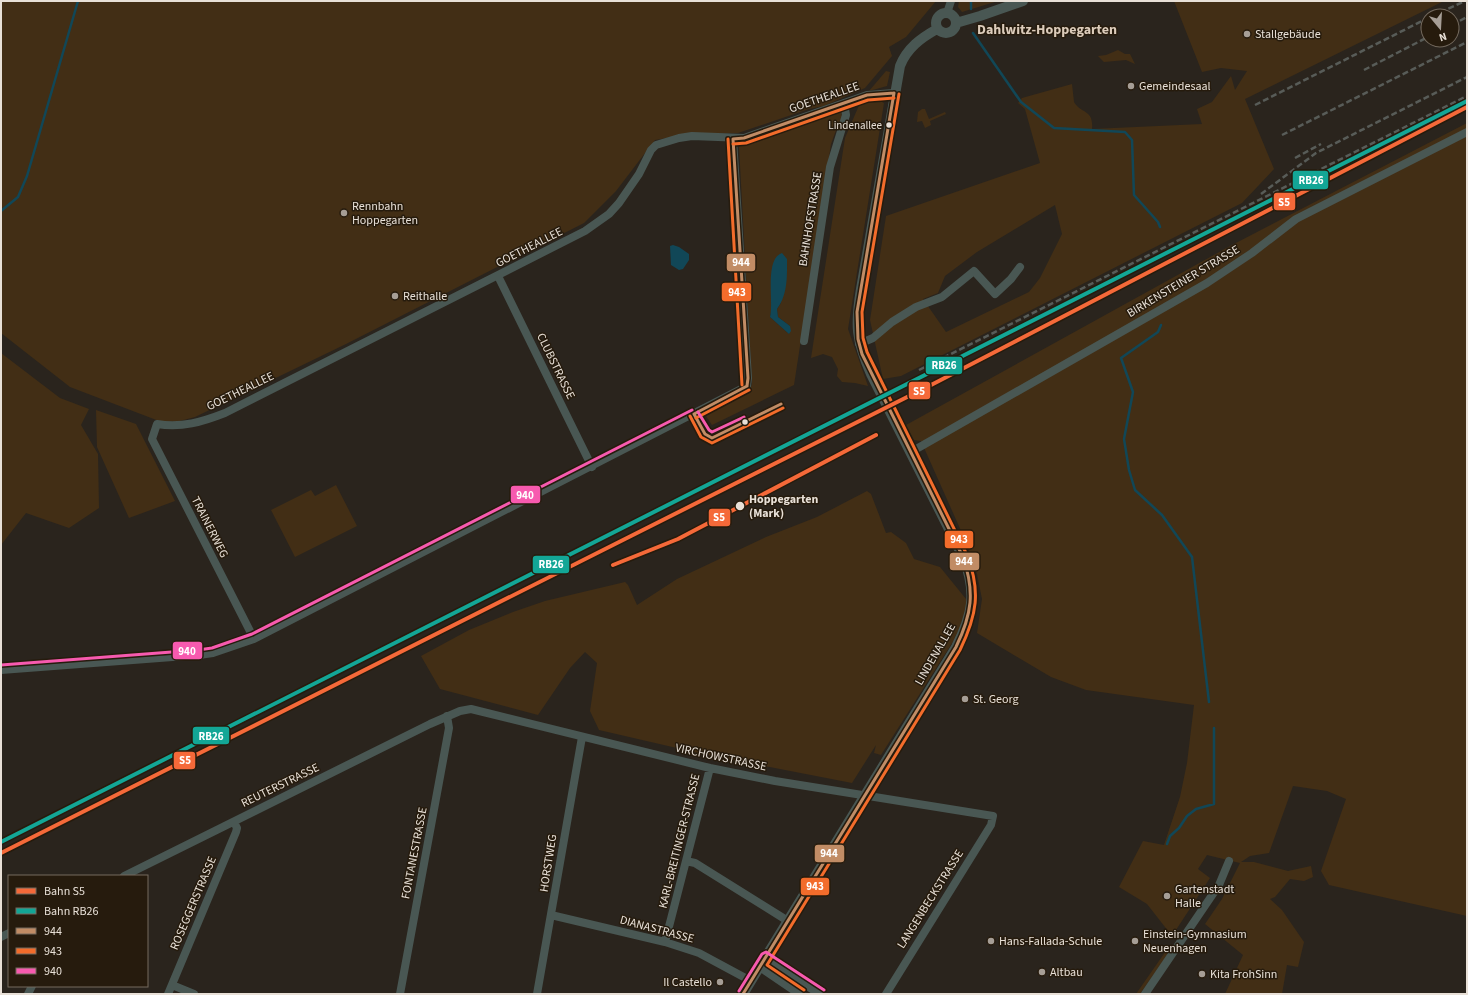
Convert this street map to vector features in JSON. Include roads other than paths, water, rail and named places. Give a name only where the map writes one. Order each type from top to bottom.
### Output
[{"type":"street","points":[[937,29],[943,33],[948,33],[954,29],[956,23],[953,17],[947,14],[951,1]]},
{"type":"street","points":[[956,23],[1023,1]]},
{"type":"street","name":"LINDENALLEE","points":[[743,994],[956,647],[971,611],[971,586],[966,564],[871,374],[859,344],[857,312],[894,93],[900,66],[906,53],[918,41],[937,29],[936,23],[938,17],[947,14]]},
{"type":"street","name":"GOETHEALLEE","points":[[157,424],[186,426],[225,413],[281,383],[498,276],[585,231],[609,214],[639,174],[651,150],[656,145],[679,138],[692,136],[744,138],[867,95],[894,93]]},
{"type":"street","name":"BAHNHOFSTRASSE","points":[[804,341],[830,167],[846,115],[844,103]]},
{"type":"street","name":"BIRKENSTEINER STRASSE","points":[[911,452],[1207,283],[1252,253],[1296,220],[1467,132]]},
{"type":"street","points":[[1,670],[199,655],[213,653],[254,639],[592,467],[747,386],[748,378],[733,138]]},
{"type":"street","points":[[859,344],[873,338],[892,322],[916,307],[942,297],[974,271],[995,294],[1011,279],[1020,267]]},
{"type":"street","name":"CLUBSTRASSE","points":[[498,276],[592,467]]},
{"type":"street","name":"TRAINERWEG","points":[[157,424],[152,439],[254,639]]},
{"type":"street","name":"VIRCHOWSTRASSE","points":[[447,716],[471,709],[710,768],[775,781],[993,816]]},
{"type":"street","name":"REUTERSTRASSE","points":[[126,875],[447,716]]},
{"type":"street","name":"FONTANESTRASSE","points":[[400,994],[449,728],[447,716]]},
{"type":"street","name":"HORSTWEG","points":[[537,994],[582,737]]},
{"type":"street","name":"KARL-BREITINGER-STRASSE","points":[[665,942],[710,768]]},
{"type":"street","name":"LANGENBECKSTRASSE","points":[[886,994],[991,825],[993,816]]},
{"type":"street","name":"ROSEGGERSTRASSE","points":[[168,994],[236,832],[237,828],[234,822]]},
{"type":"street","points":[[686,861],[695,863],[788,921]]},
{"type":"street","points":[[1145,994],[1219,885],[1229,861]]},
{"type":"street","name":"DIANASTRASSE","points":[[551,915],[665,942],[707,956],[751,981]]},
{"type":"street","points":[[766,957],[821,994]]},
{"type":"street","points":[[760,966],[801,994]]},
{"type":"street","points":[[172,986],[194,994]]},
{"type":"water","points":[[673,245],[689,254],[689,260],[683,269],[679,270],[671,265],[670,246]]},
{"type":"water","points":[[782,253],[787,259],[787,278],[785,291],[781,303],[777,309],[778,317],[790,326],[791,331],[789,334],[770,317],[771,272],[776,257]]},
{"type":"waterway","points":[[1,211],[18,197],[27,176],[78,1]]},
{"type":"waterway","points":[[971,1],[971,9]]},
{"type":"waterway","points":[[973,33],[1021,102],[1054,128],[1125,132],[1132,140],[1134,195],[1158,222],[1160,227]]},
{"type":"waterway","points":[[1161,325],[1158,332],[1121,358],[1133,392],[1124,439],[1129,470],[1135,490],[1162,515],[1192,557],[1209,702]]},
{"type":"waterway","points":[[1167,844],[1170,836],[1179,828],[1187,816],[1196,809],[1214,804],[1214,728]]},
{"type":"railway","points":[[1450,8],[1465,1]]},
{"type":"railway","points":[[1460,21],[1467,17]]},
{"type":"railway","points":[[1255,105],[1420,22]]},
{"type":"railway","points":[[1364,70],[1420,41]]},
{"type":"railway","points":[[1282,135],[1467,42]]},
{"type":"railway","points":[[1261,194],[1316,153],[1467,77]]},
{"type":"railway","points":[[919,370],[1467,96]]},
{"type":"railway","points":[[1295,158],[1321,144]]},
{"type":"rail line","name":"RB26","points":[[1,842],[1467,101]]},
{"type":"rail line","name":"S5","points":[[1,853],[933,384],[1467,107]]},
{"type":"rail line","name":"S5","points":[[613,565],[678,539],[876,435]]},
{"type":"place","name":"Stallgebäude","points":[[1247,34]]},
{"type":"place","name":"Gemeindesaal","points":[[1131,86]]},
{"type":"place","name":"Lindenallee","points":[[889,125]]},
{"type":"place","name":"Rennbahn Hoppegarten","points":[[344,213]]},
{"type":"place","name":"Reithalle","points":[[395,296]]},
{"type":"place","name":"Hoppegarten (Mark)","points":[[740,506]]},
{"type":"place","name":"St. Georg","points":[[965,699]]},
{"type":"place","name":"Gartenstadt Halle","points":[[1167,896]]},
{"type":"place","name":"Hans-Fallada-Schule","points":[[991,941]]},
{"type":"place","name":"Einstein-Gymnasium Neuenhagen","points":[[1135,941]]},
{"type":"place","name":"Altbau","points":[[1042,972]]},
{"type":"place","name":"Kita FrohSinn","points":[[1202,974]]},
{"type":"place","name":"Il Castello","points":[[720,982]]},
{"type":"district","name":"Dahlwitz-Hoppegarten","points":[[1047,29]]}]
